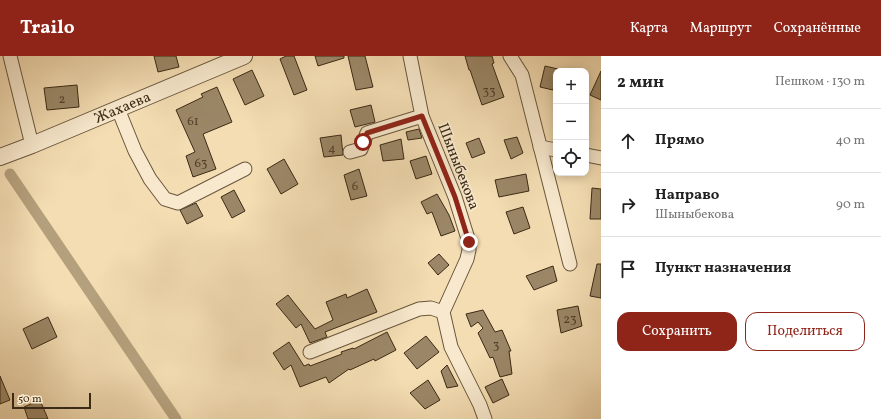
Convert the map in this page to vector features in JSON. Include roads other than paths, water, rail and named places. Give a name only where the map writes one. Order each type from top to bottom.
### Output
[{"type":"street","points":[[10,56],[29,146]]},
{"type":"street","name":"Жахаева","points":[[0,157],[244,56]]},
{"type":"street","name":"Шыныбекова","points":[[410,56],[422,116],[455,197],[469,242],[469,250],[466,259],[443,312]]},
{"type":"street","points":[[510,56],[522,75],[570,264]]},
{"type":"street","points":[[118,109],[135,152],[150,179],[165,199],[178,203],[245,169]]},
{"type":"street","points":[[350,152],[361,149],[367,133],[422,116]]},
{"type":"street","points":[[540,148],[553,150]]},
{"type":"street","points":[[589,156],[601,158]]},
{"type":"street","points":[[310,352],[419,309],[431,308],[443,312],[451,347],[480,405],[485,419]]},
{"type":"waterway","points":[[10,174],[176,419]]}]
